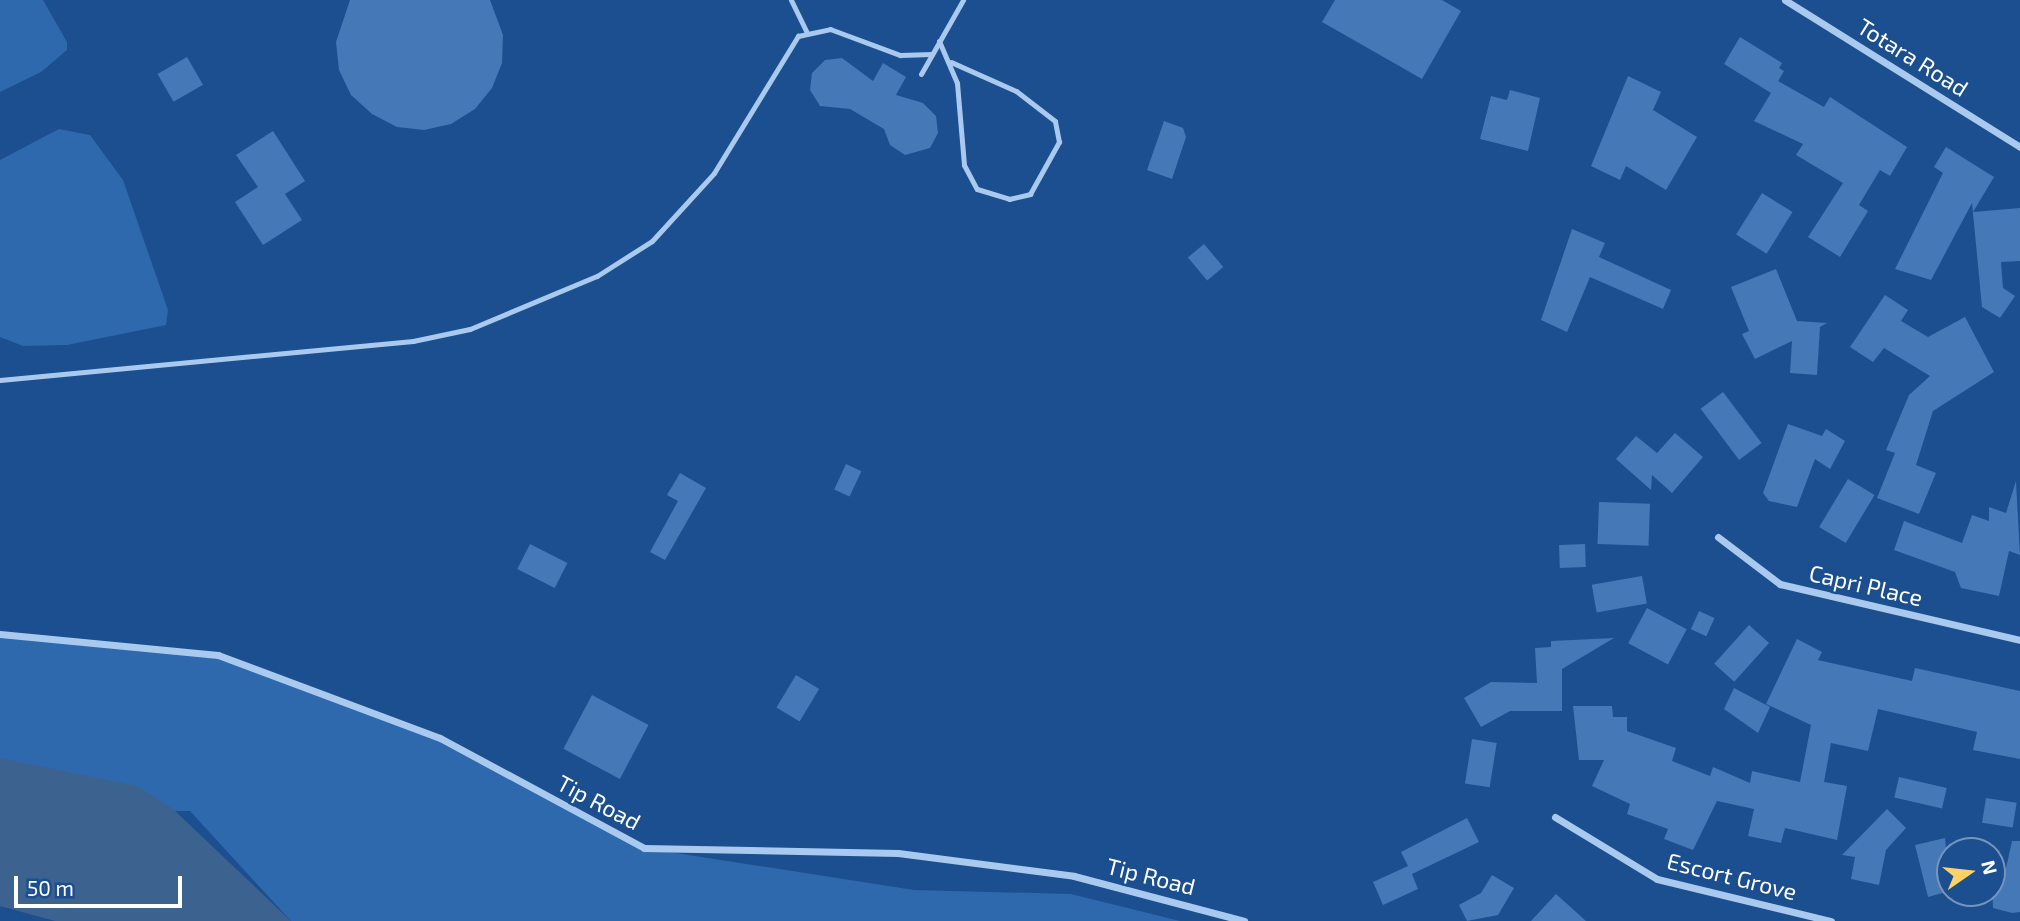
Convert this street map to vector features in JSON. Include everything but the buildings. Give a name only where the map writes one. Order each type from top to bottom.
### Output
[{"type":"street","name":"Totara Road","points":[[1785,0],[2020,147]]},
{"type":"street","name":"Capri Place","points":[[1717,537],[1780,584],[2020,640]]},
{"type":"street","name":"Tip Road","points":[[0,634],[218,655],[440,738],[644,848],[898,853],[1074,876],[1244,921]]},
{"type":"street","name":"Escort Grove","points":[[1555,817],[1657,879],[1830,921]]},
{"type":"lane","points":[[791,0],[807,33]]},
{"type":"lane","points":[[920,74],[963,0]]},
{"type":"lane","points":[[0,380],[413,341],[470,329],[597,276],[652,241],[696,197],[798,36],[807,33],[850,33],[900,55],[932,54]]},
{"type":"lane","points":[[939,41],[951,62],[964,165],[977,189],[1009,199],[1030,194],[1059,142],[1055,121],[1016,91],[951,62]]},
{"type":"shaded area","points":[[0,0],[43,0],[67,42],[67,50],[41,72],[0,92]]},
{"type":"shaded area","points":[[59,129],[90,135],[123,180],[168,310],[166,325],[67,345],[23,346],[0,337],[0,160]]},
{"type":"shaded area","points":[[0,634],[218,655],[440,738],[644,848],[914,890],[1071,894],[1180,921],[291,921],[190,811],[0,811]]},
{"type":"shaded area","points":[[0,758],[137,786],[173,809],[291,921],[55,921],[0,906]]}]
